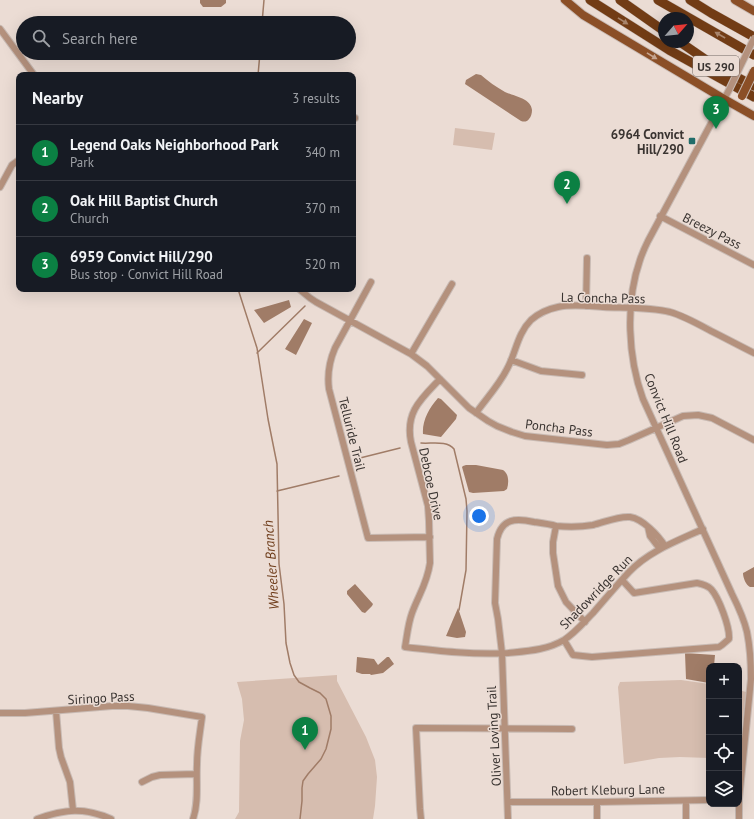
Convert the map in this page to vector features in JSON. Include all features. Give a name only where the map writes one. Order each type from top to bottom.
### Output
[{"type":"highway","points":[[590,0],[669,50],[742,93],[754,96]]},
{"type":"highway","points":[[620,0],[658,27]]},
{"type":"highway","name":"US 290","points":[[658,0],[754,55]]},
{"type":"highway","points":[[690,0],[754,37]]},
{"type":"highway","name":"US 290","points":[[689,48],[712,64],[754,86]]},
{"type":"main road","points":[[565,0],[583,15],[724,99],[752,114]]},
{"type":"main road","points":[[735,0],[754,11]]},
{"type":"main road","points":[[752,114],[742,101],[742,93],[754,71]]},
{"type":"street","points":[[0,30],[16,51]]},
{"type":"street","name":"Convict Hill Road","points":[[742,771],[751,679],[751,660],[747,630],[703,529],[643,399],[635,372],[630,328],[635,278],[648,240],[724,99],[754,37]]},
{"type":"street","points":[[23,60],[32,72]]},
{"type":"street","points":[[0,186],[12,165],[16,162]]},
{"type":"street","name":"Breezy Pass","points":[[660,216],[754,264]]},
{"type":"street","points":[[586,306],[587,258]]},
{"type":"street","name":"Telluride Trail","points":[[371,282],[334,348],[328,368],[328,382],[368,538],[430,537]]},
{"type":"street","points":[[411,354],[452,284]]},
{"type":"street","name":"Poncha Pass","points":[[303,292],[310,298],[411,354],[427,366],[469,408],[497,426],[518,434],[533,437],[618,444],[683,416],[698,415],[712,418],[754,440]]},
{"type":"street","name":"La Concha Pass","points":[[476,413],[502,378],[512,360],[522,333],[528,324],[536,316],[546,310],[558,307],[586,306],[660,310],[692,321],[754,353]]},
{"type":"street","points":[[512,360],[542,371],[582,375]]},
{"type":"street","name":"Debcoe Drive","points":[[405,647],[412,612],[425,585],[430,563],[428,506],[411,442],[411,419],[418,403],[440,379]]},
{"type":"street","name":"Oliver Loving Trail","points":[[508,819],[502,653],[495,603],[497,539],[499,532],[508,522],[514,520],[575,527],[630,517],[639,520],[658,536],[663,547]]},
{"type":"street","points":[[556,526],[553,542],[553,553],[558,586],[566,602],[584,622]]},
{"type":"street","name":"Shadowridge Run","points":[[405,647],[452,652],[502,653],[540,650],[564,640],[571,635],[642,560],[663,547],[703,529]]},
{"type":"street","points":[[564,640],[573,655],[592,657],[718,647],[729,639],[728,630],[722,611],[710,588],[697,583],[634,593],[622,580]]},
{"type":"street","name":"Siringo Pass","points":[[0,713],[25,713],[112,706],[157,709],[202,718],[196,774]]},
{"type":"street","points":[[56,711],[59,748],[70,782],[73,810]]},
{"type":"street","points":[[421,819],[416,728],[572,729]]},
{"type":"street","points":[[142,782],[160,775],[196,774],[197,803],[193,819]]},
{"type":"street","name":"Robert Kleburg Lane","points":[[508,802],[706,800]]},
{"type":"street","points":[[686,801],[686,819]]},
{"type":"street","points":[[597,802],[597,819]]},
{"type":"street","name":"Convict Hill Road","points":[[739,807],[739,819]]},
{"type":"street","points":[[37,819],[56,813],[73,810],[95,813],[111,819]]},
{"type":"shaded area","points":[[200,0],[226,0],[226,3],[221,7],[203,7]]},
{"type":"shaded area","points":[[476,74],[481,75],[505,92],[525,100],[531,106],[532,110],[531,116],[528,120],[525,122],[521,121],[465,84],[466,80]]},
{"type":"shaded area","points":[[455,128],[495,133],[492,150],[453,145]]},
{"type":"shaded area","points":[[289,300],[291,307],[264,323],[254,310]]},
{"type":"shaded area","points":[[304,319],[312,323],[296,355],[285,349]]},
{"type":"shaded area","points":[[438,398],[441,399],[457,415],[456,419],[441,437],[423,434],[427,415]]},
{"type":"shaded area","points":[[466,465],[476,465],[503,470],[508,478],[507,489],[504,491],[469,492],[462,467]]},
{"type":"shaded area","points":[[754,567],[754,587],[750,587],[745,581],[743,573]]},
{"type":"shaded area","points":[[355,584],[373,604],[365,613],[362,612],[347,594],[347,591]]},
{"type":"shaded area","points":[[458,608],[466,632],[465,637],[457,638],[446,636]]},
{"type":"shaded area","points":[[685,653],[715,655],[714,663],[706,663],[706,682],[686,679]]},
{"type":"shaded area","points":[[357,657],[374,659],[378,665],[389,657],[394,664],[383,673],[371,675],[362,674],[356,672]]},
{"type":"shaded area","points":[[337,675],[337,681],[366,737],[375,760],[377,777],[373,819],[235,819],[239,812],[240,741],[244,720],[242,699],[237,682]]},
{"type":"shaded area","points":[[681,680],[706,684],[706,758],[659,758],[624,764],[618,687],[620,682]]},
{"type":"shaded area","points":[[742,691],[746,692],[742,726]]},
{"type":"waterway","name":"Wheeler Branch","points":[[263,16],[264,0]]},
{"type":"waterway","name":"Wheeler Branch","points":[[258,72],[259,60]]},
{"type":"waterway","name":"Wheeler Branch","points":[[239,292],[257,348],[268,419],[277,464],[279,564],[284,604],[286,643],[290,663],[294,675],[299,682],[320,693],[326,699],[331,716],[331,729],[326,749],[321,759],[303,781],[300,819]]},
{"type":"waterway","points":[[257,353],[305,306]]},
{"type":"waterway","points":[[421,443],[443,443],[454,449],[466,499],[466,570],[459,610]]},
{"type":"waterway","points":[[360,458],[400,448]]},
{"type":"waterway","points":[[277,491],[339,476]]},
{"type":"place","name":"6959 Convict Hill/290","points":[[716,129]]},
{"type":"place","name":"6964 Convict Hill/290","points":[[692,141]]},
{"type":"place","name":"Oak Hill Baptist Church","points":[[567,204]]},
{"type":"place","name":"Legend Oaks Neighborhood Park","points":[[305,750]]}]
